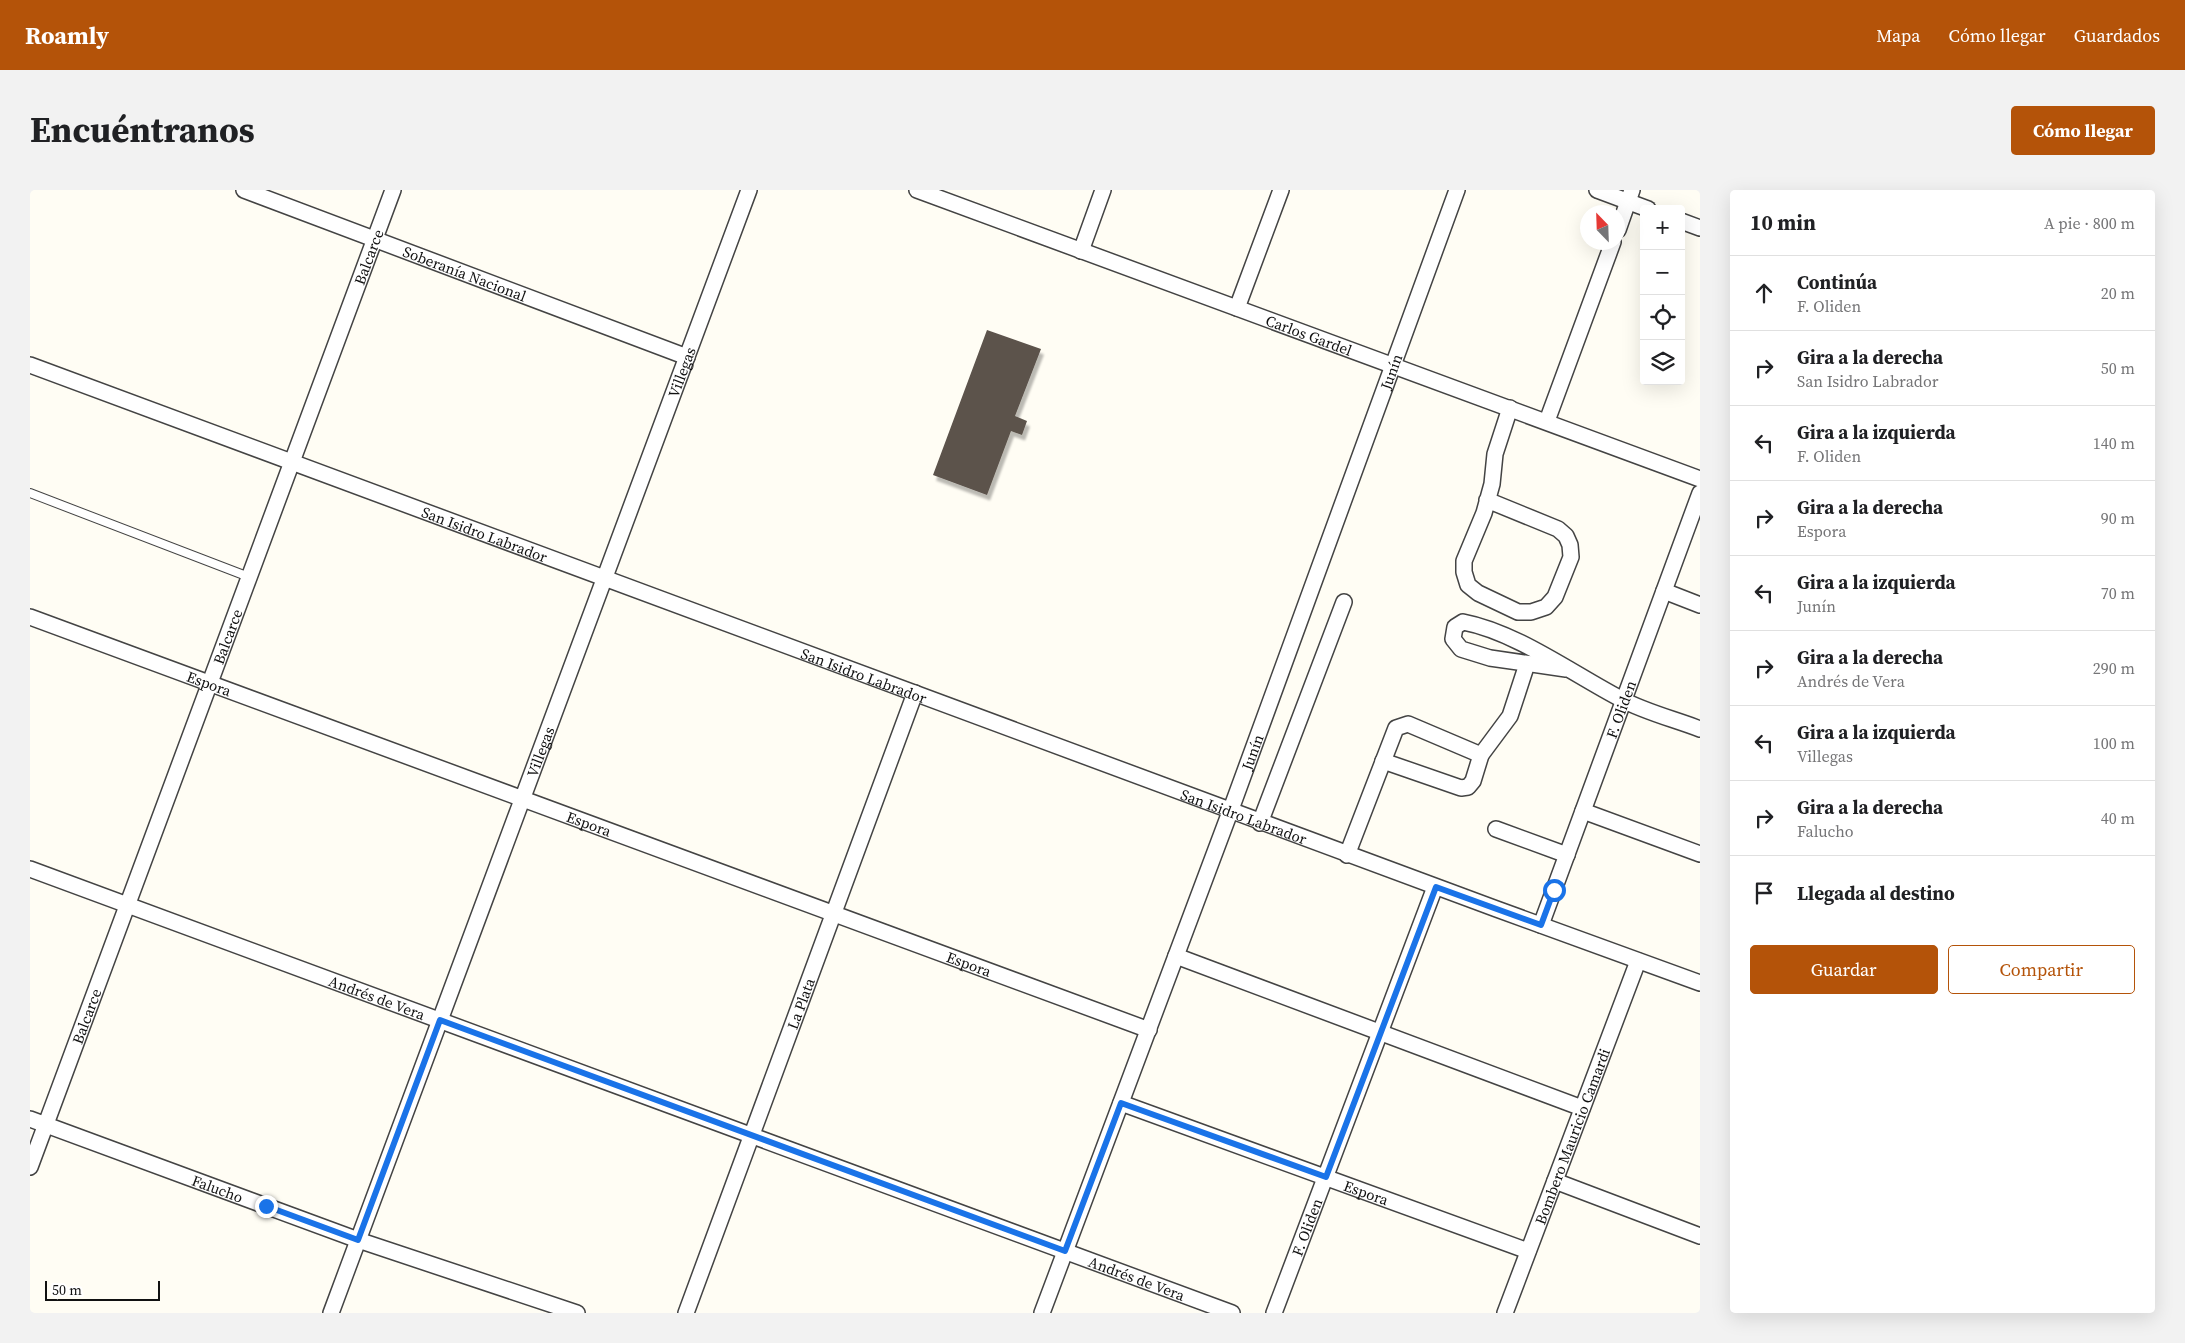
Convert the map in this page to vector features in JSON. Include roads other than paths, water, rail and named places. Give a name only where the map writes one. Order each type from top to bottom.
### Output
[{"type":"street","name":"Soberanía Nacional","points":[[244,190],[687,357]]},
{"type":"street","name":"Balcarce","points":[[30,1167],[393,190]]},
{"type":"street","name":"Villegas","points":[[331,1313],[749,190]]},
{"type":"street","points":[[1080,251],[1103,190]]},
{"type":"street","points":[[1237,308],[1280,190]]},
{"type":"street","name":"Junín","points":[[1042,1313],[1230,812],[1457,190]]},
{"type":"street","points":[[1597,190],[1630,196],[1642,205]]},
{"type":"street","name":"Carlos Gardel","points":[[920,191],[1700,479]]},
{"type":"street","points":[[1625,210],[1630,196]]},
{"type":"street","points":[[1685,222],[1700,228]]},
{"type":"street","points":[[1547,422],[1610,250]]},
{"type":"street","name":"San Isidro Labrador","points":[[30,365],[1230,812],[1700,983]]},
{"type":"street","points":[[1487,500],[1558,529],[1566,536],[1570,545],[1571,557],[1555,597],[1546,608],[1531,612],[1518,612],[1478,593],[1468,585],[1464,572],[1464,561],[1484,513],[1495,454],[1510,408]]},
{"type":"street","name":"F. Oliden","points":[[1541,925],[1700,493]]},
{"type":"street","points":[[1664,591],[1700,604]]},
{"type":"street","points":[[1260,823],[1344,602]]},
{"type":"street","name":"Espora","points":[[30,617],[1149,1030]]},
{"type":"street","points":[[1566,669],[1490,658],[1461,649],[1453,639],[1455,627],[1462,622],[1479,625],[1518,643],[1566,669],[1624,701],[1700,729]]},
{"type":"street","points":[[1383,761],[1461,788],[1468,787],[1473,781],[1481,755],[1510,716],[1527,664]]},
{"type":"street","name":"La Plata","points":[[686,1313],[914,693]]},
{"type":"street","points":[[1347,855],[1396,728],[1408,724],[1481,755]]},
{"type":"street","points":[[1583,811],[1700,854]]},
{"type":"street","points":[[1496,829],[1567,855]]},
{"type":"street","name":"Andrés de Vera","points":[[30,868],[1232,1313]]},
{"type":"street","name":"F. Oliden","points":[[1274,1313],[1436,887]]},
{"type":"street","points":[[1176,956],[1582,1108]]},
{"type":"street","name":"Bombero Mauricio Camardi","points":[[1505,1313],[1638,960]]},
{"type":"street","name":"Espora","points":[[1121,1103],[1528,1251]]},
{"type":"street","name":"Falucho","points":[[30,1119],[358,1240],[577,1313]]},
{"type":"street","points":[[1555,1181],[1700,1236]]},
{"type":"lane","points":[[30,493],[249,577]]}]
